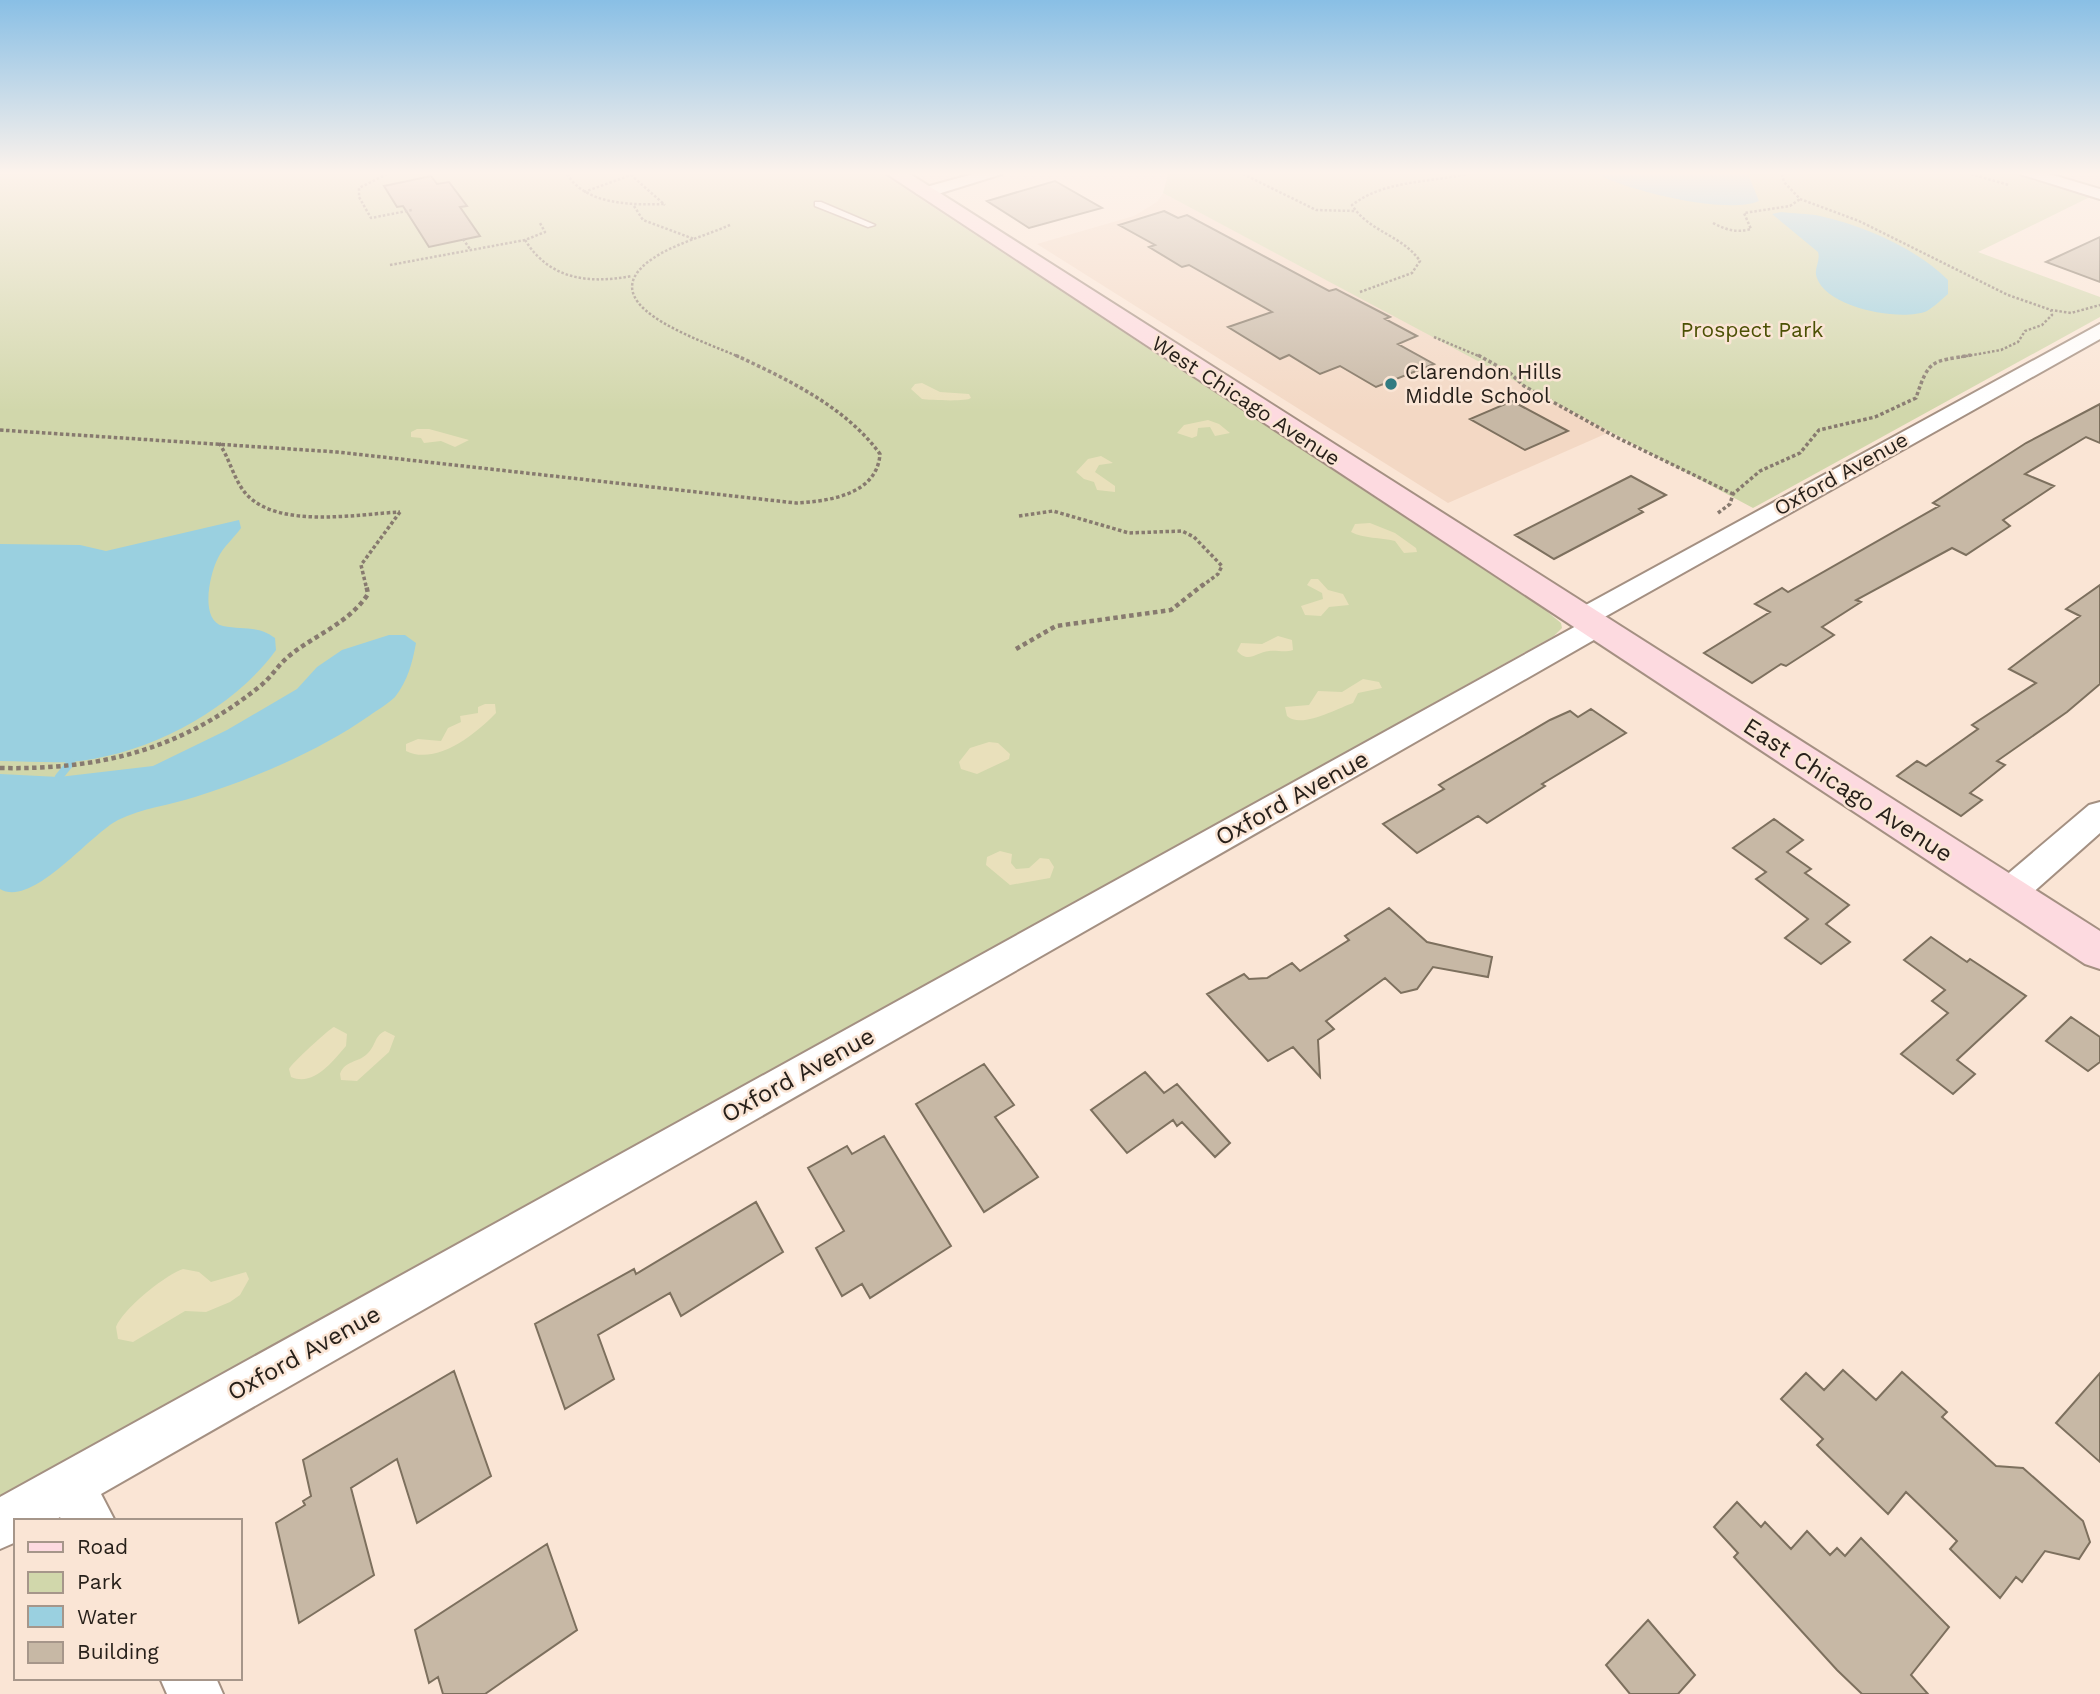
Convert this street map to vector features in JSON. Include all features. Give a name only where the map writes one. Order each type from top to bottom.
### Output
[{"type":"main road","name":"West Chicago Avenue","points":[[1018,253],[1589,623]]},
{"type":"main road","name":"East Chicago Avenue","points":[[1589,623],[2100,952]]},
{"type":"street","name":"Oxford Avenue","points":[[19,1519],[79,1503],[1589,623],[2100,330]]},
{"type":"street","points":[[2009,893],[2100,814]]},
{"type":"path","points":[[390,265],[446,253]]},
{"type":"path","points":[[533,253],[539,263],[564,275],[594,281],[633,276],[655,258],[666,253]]},
{"type":"path","points":[[1360,292],[1412,273],[1420,261],[1416,253]]},
{"type":"path","points":[[1926,253],[2008,295],[2051,310],[2071,313],[2100,305]]},
{"type":"path","points":[[0,430],[219,443],[394,458],[796,503],[826,501],[851,494],[874,477],[881,461],[880,454],[859,429],[806,393],[651,315],[631,294],[633,276]]},
{"type":"path","points":[[1717,513],[1730,505],[1733,494],[1748,484],[1760,471],[1801,453],[1819,430],[1843,422],[1875,417],[1916,398],[1925,370],[1937,361],[2001,350],[2018,342],[2025,331],[2042,325],[2052,315],[2051,310]]},
{"type":"path","points":[[1434,337],[1471,351],[1510,373],[1524,386],[1616,437],[1733,494]]},
{"type":"path","points":[[0,768],[91,767],[138,755],[203,723],[263,684],[302,647],[356,614],[368,594],[361,565],[401,512],[296,515],[268,510],[247,495],[230,458],[219,443]]},
{"type":"path","points":[[1016,649],[1035,635],[1064,623],[1173,609],[1218,574],[1222,566],[1194,537],[1182,531],[1129,533],[1053,511],[1020,516]]},
{"type":"shaded area","name":"Clarendon Hills Middle School","points":[[1051,253],[1276,253],[1612,431],[1448,503]]},
{"type":"green space","points":[[0,253],[1003,253],[1544,609],[1561,623],[1562,628],[1554,636],[0,1503]]},
{"type":"green space","name":"Prospect Park","points":[[1275,253],[1981,253],[2100,297],[2100,317],[1753,508]]},
{"type":"sand","points":[[922,383],[940,392],[969,394],[971,398],[922,399],[911,389],[915,384]]},
{"type":"sand","points":[[1208,420],[1219,424],[1230,433],[1215,436],[1210,427],[1198,428],[1197,436],[1192,438],[1177,433],[1184,425]]},
{"type":"sand","points":[[429,429],[469,440],[455,447],[441,441],[424,443],[421,438],[411,437],[411,432]]},
{"type":"sand","points":[[1101,456],[1113,463],[1099,465],[1095,472],[1115,486],[1115,492],[1097,490],[1094,482],[1084,479],[1076,472],[1088,459]]},
{"type":"sand","points":[[1370,523],[1395,533],[1416,548],[1417,552],[1404,553],[1395,541],[1351,532],[1355,524]]},
{"type":"sand","points":[[1311,579],[1318,579],[1328,590],[1343,594],[1349,605],[1329,607],[1321,616],[1305,615],[1301,606],[1323,599],[1322,593],[1307,585]]},
{"type":"sand","points":[[1278,636],[1292,640],[1293,650],[1269,651],[1249,657],[1237,651],[1241,643],[1262,644]]},
{"type":"sand","points":[[1363,679],[1379,682],[1382,688],[1358,693],[1353,703],[1319,717],[1301,720],[1287,716],[1285,707],[1309,705],[1318,691],[1342,692]]},
{"type":"sand","points":[[495,704],[496,713],[455,746],[430,754],[418,755],[406,751],[406,744],[418,739],[441,741],[448,728],[461,722],[460,716],[478,713],[478,707]]},
{"type":"sand","points":[[989,742],[998,743],[1010,754],[1009,759],[977,774],[961,769],[959,762],[970,748]]},
{"type":"sand","points":[[1000,851],[1012,854],[1011,863],[1016,869],[1029,868],[1040,858],[1049,859],[1054,867],[1050,878],[1010,885],[986,865],[987,857]]},
{"type":"sand","points":[[334,1027],[347,1034],[346,1046],[341,1052],[315,1076],[299,1079],[291,1077],[291,1066]]},
{"type":"sand","points":[[385,1031],[395,1036],[389,1052],[357,1081],[341,1080],[342,1069],[367,1054]]},
{"type":"sand","points":[[183,1269],[199,1272],[211,1282],[246,1272],[249,1279],[240,1295],[230,1302],[206,1312],[185,1311],[133,1342],[118,1339],[116,1327],[127,1311],[156,1285]]},
{"type":"water","points":[[1818,253],[1913,253],[1948,280],[1948,294],[1927,311],[1915,314],[1900,315],[1866,310],[1849,305],[1824,288],[1816,275]]},
{"type":"water","points":[[239,520],[241,528],[215,565],[208,595],[209,606],[211,615],[223,626],[256,630],[275,638],[276,650],[258,672],[211,711],[185,727],[128,751],[70,762],[0,761],[0,544],[80,545],[106,551]]},
{"type":"water","points":[[389,635],[405,635],[416,643],[406,678],[392,700],[349,729],[285,763],[240,781],[118,820],[44,879],[28,888],[13,892],[0,889],[0,774],[59,777],[153,766],[227,730],[297,689],[317,667],[342,650]]},
{"type":"building","points":[[1159,253],[1258,253],[1329,291],[1336,289],[1390,317],[1385,319],[1417,336],[1398,344],[1434,364],[1376,387],[1340,366],[1320,374],[1289,355],[1280,359],[1228,327],[1272,312],[1189,265],[1182,267]]},
{"type":"building","points":[[2065,253],[2100,253],[2100,282],[2046,262]]},
{"type":"building","points":[[1512,401],[1568,431],[1525,450],[1470,419]]},
{"type":"building","points":[[2100,404],[2100,443],[2086,437],[2025,474],[2054,486],[2003,520],[2010,526],[1966,555],[1952,548],[1856,600],[1861,602],[1822,627],[1834,635],[1786,666],[1781,664],[1752,683],[1704,653],[1770,612],[1755,604],[1782,588],[1788,592],[1939,506],[1933,503],[2026,443]]},
{"type":"building","points":[[1631,476],[1666,495],[1639,509],[1643,512],[1554,559],[1515,535]]},
{"type":"building","points":[[2100,585],[2100,684],[2067,712],[1997,761],[2005,765],[1970,793],[1982,800],[1961,816],[1897,776],[1917,761],[1926,766],[1978,729],[1972,725],[2036,683],[2009,669],[2080,616],[2066,609]]},
{"type":"building","points":[[1591,709],[1626,733],[1542,784],[1545,786],[1487,823],[1478,816],[1417,853],[1383,824],[1444,789],[1439,785],[1550,720],[1570,711],[1578,717]]},
{"type":"building","points":[[1774,819],[1803,840],[1787,852],[1811,869],[1805,873],[1849,905],[1826,924],[1850,942],[1821,964],[1785,938],[1808,919],[1756,879],[1766,872],[1733,848]]},
{"type":"building","points":[[1389,908],[1427,942],[1492,957],[1488,977],[1433,967],[1417,989],[1401,993],[1385,978],[1326,1021],[1334,1029],[1318,1040],[1320,1077],[1293,1047],[1268,1061],[1207,994],[1244,974],[1249,979],[1267,978],[1292,963],[1300,971],[1349,940],[1345,936]]},
{"type":"building","points":[[1931,937],[1967,962],[1970,959],[2026,996],[1957,1060],[1975,1074],[1953,1094],[1901,1054],[1948,1013],[1932,1001],[1945,990],[1904,960]]},
{"type":"building","points":[[2071,1017],[2100,1037],[2100,1062],[2088,1071],[2046,1041]]},
{"type":"building","points":[[984,1064],[1014,1105],[995,1117],[1038,1177],[984,1212],[916,1104]]},
{"type":"building","points":[[1145,1072],[1164,1093],[1177,1084],[1230,1143],[1215,1157],[1182,1122],[1177,1126],[1173,1120],[1127,1153],[1091,1110]]},
{"type":"building","points":[[884,1136],[951,1246],[870,1298],[862,1284],[842,1296],[816,1248],[844,1231],[808,1168],[847,1146],[852,1154]]},
{"type":"building","points":[[756,1202],[783,1252],[681,1316],[670,1293],[598,1335],[614,1379],[565,1409],[535,1324],[634,1269],[636,1274]]},
{"type":"building","points":[[1843,1370],[1876,1400],[1902,1372],[1947,1412],[1942,1417],[1996,1466],[2023,1468],[2083,1521],[2090,1542],[2079,1559],[2045,1551],[2022,1582],[2016,1577],[2000,1598],[1950,1549],[1957,1541],[1906,1492],[1888,1514],[1817,1445],[1823,1439],[1781,1399],[1806,1373],[1824,1390]]},
{"type":"building","points":[[454,1371],[491,1476],[417,1523],[397,1459],[351,1488],[374,1575],[299,1623],[276,1523],[305,1505],[303,1501],[311,1496],[303,1460]]},
{"type":"building","points":[[2100,1373],[2100,1462],[2056,1423]]},
{"type":"building","points":[[1737,1502],[1761,1527],[1765,1522],[1791,1549],[1807,1531],[1830,1555],[1837,1548],[1845,1556],[1861,1538],[1949,1627],[1911,1675],[1928,1694],[1862,1694],[1837,1670],[1734,1557],[1738,1553],[1714,1527]]},
{"type":"building","points":[[547,1544],[577,1630],[485,1694],[443,1694],[438,1677],[429,1683],[415,1630]]},
{"type":"building","points":[[1648,1620],[1695,1675],[1678,1694],[1630,1694],[1606,1665]]},
{"type":"waterway","points":[[59,777],[71,762]]},
{"type":"place","name":"Clarendon Hills Middle School","points":[[1391,384]]}]
